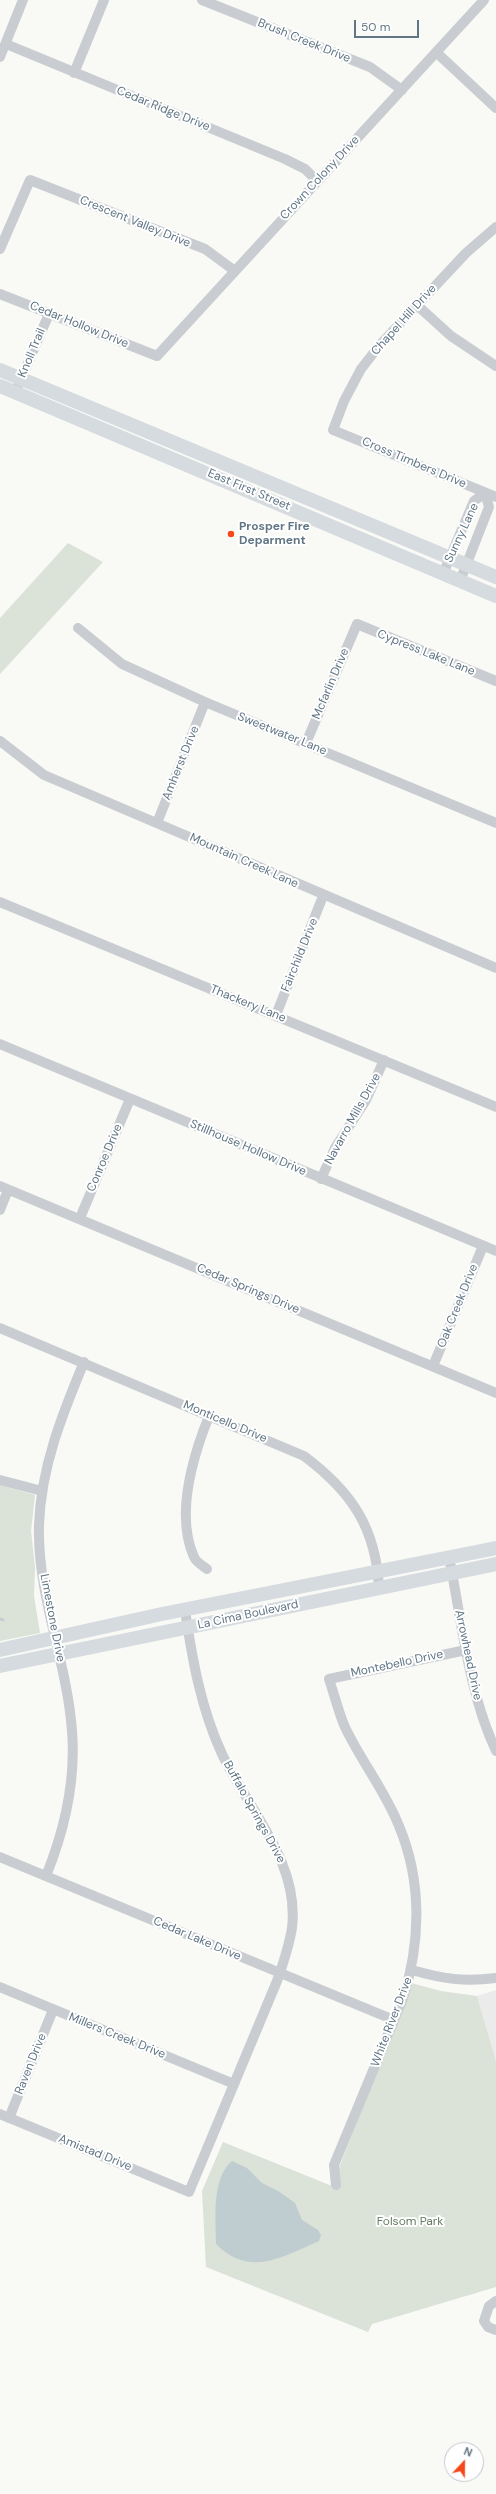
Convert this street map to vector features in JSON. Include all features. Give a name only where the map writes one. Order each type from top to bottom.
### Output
[{"type":"main road","name":"East First Street","points":[[0,370],[144,432],[300,494],[496,577]]},
{"type":"main road","name":"East First Street","points":[[0,386],[240,486],[496,596]]},
{"type":"main road","points":[[139,445],[144,432]]},
{"type":"main road","points":[[240,486],[246,472]]},
{"type":"main road","points":[[294,509],[300,494]]},
{"type":"main road","name":"La Cima Boulevard","points":[[0,1650],[185,1610],[496,1548]]},
{"type":"main road","name":"La Cima Boulevard","points":[[0,1666],[496,1564]]},
{"type":"street","points":[[0,57],[23,0]]},
{"type":"street","points":[[74,73],[104,0]]},
{"type":"street","name":"Brush Creek Drive","points":[[202,0],[370,67],[402,90]]},
{"type":"street","name":"Crown Colony Drive","points":[[157,356],[437,53],[484,0]]},
{"type":"street","name":"Cedar Ridge Drive","points":[[6,44],[285,159],[305,169],[318,181]]},
{"type":"street","points":[[437,53],[496,108]]},
{"type":"street","name":"Crescent Valley Drive","points":[[0,249],[30,180],[205,249],[235,271]]},
{"type":"street","name":"Chapel Hill Drive","points":[[333,430],[344,401],[361,368],[379,346],[466,253],[496,227]]},
{"type":"street","name":"Cedar Hollow Drive","points":[[0,294],[157,356]]},
{"type":"street","points":[[418,306],[451,336],[496,366]]},
{"type":"street","name":"Knoll Trail","points":[[16,393],[49,314]]},
{"type":"street","name":"Cross Timbers Drive","points":[[333,430],[496,497]]},
{"type":"street","name":"Sunny Lane","points":[[443,574],[474,501],[486,493],[489,507],[460,581]]},
{"type":"street","name":"Cypress Lake Lane","points":[[357,624],[496,681]]},
{"type":"street","name":"Mcfarlin Drive","points":[[306,743],[357,624]]},
{"type":"street","name":"Sweetwater Lane","points":[[78,628],[122,664],[206,702],[496,824]]},
{"type":"street","name":"Amherst Drive","points":[[157,823],[206,702]]},
{"type":"street","name":"Mountain Creek Lane","points":[[0,741],[44,775],[323,896],[496,968]]},
{"type":"street","name":"Fairchild Drive","points":[[276,1015],[323,896]]},
{"type":"street","name":"Thackery Lane","points":[[0,902],[496,1107]]},
{"type":"street","name":"Stillhouse Hollow Drive","points":[[0,1044],[496,1252]]},
{"type":"street","name":"Navarro Mills Drive","points":[[322,1179],[335,1148],[366,1100],[384,1060]]},
{"type":"street","name":"Conroe Drive","points":[[80,1218],[130,1099]]},
{"type":"street","points":[[0,1210],[4,1188]]},
{"type":"street","name":"Cedar Springs Drive","points":[[4,1188],[80,1218],[496,1393]]},
{"type":"street","name":"Oak Creek Drive","points":[[433,1366],[483,1246]]},
{"type":"street","name":"Monticello Drive","points":[[0,1328],[84,1362],[304,1456],[322,1469],[355,1505],[365,1523],[373,1546],[378,1571],[379,1588]]},
{"type":"street","name":"Limestone Drive","points":[[46,1876],[60,1838],[73,1769],[72,1730],[59,1654],[54,1638],[40,1554],[42,1491],[54,1437],[84,1362]]},
{"type":"street","points":[[207,1569],[194,1558],[188,1535],[187,1508],[192,1462],[209,1416]]},
{"type":"street","points":[[0,1480],[42,1491]]},
{"type":"street","name":"Arrowhead Drive","points":[[448,1557],[477,1700],[486,1730],[496,1751]]},
{"type":"street","name":"Buffalo Springs Drive","points":[[185,1610],[187,1628],[199,1688],[221,1753],[287,1872],[292,1898],[292,1927],[280,1973],[189,2192]]},
{"type":"street","name":"Montebello Drive","points":[[329,1679],[466,1650]]},
{"type":"street","name":"White River Drive","points":[[329,1679],[344,1724],[390,1807],[409,1853],[417,1920],[412,1970],[394,2020],[334,2165],[336,2185]]},
{"type":"street","name":"Cedar Lake Drive","points":[[0,1857],[394,2020]]},
{"type":"street","points":[[412,1970],[439,1978],[469,1981],[496,1978]]},
{"type":"street","name":"Millers Creek Drive","points":[[0,1987],[234,2084]]},
{"type":"street","name":"Raven Drive","points":[[5,2116],[53,2010]]},
{"type":"street","name":"Amistad Drive","points":[[5,2116],[189,2192]]},
{"type":"street","points":[[496,2300],[488,2306],[484,2321],[488,2327],[496,2330]]},
{"type":"shaded area","points":[[496,1990],[496,2061],[477,1996]]},
{"type":"shaded area","points":[[232,2161],[247,2168],[262,2183],[278,2191],[295,2203],[302,2220],[318,2230],[321,2235],[319,2241],[279,2258],[254,2262],[241,2260],[229,2254],[216,2244],[216,2200],[218,2189],[225,2169]]},
{"type":"green space","points":[[68,543],[103,562],[0,674],[0,618]]},
{"type":"green space","points":[[0,1485],[35,1495],[31,1531],[35,1567],[34,1596],[40,1633],[0,1641]]},
{"type":"green space","name":"Folsom Park","points":[[411,1983],[441,1991],[477,1996],[496,2061],[496,2287],[372,2324],[368,2332],[206,2267],[202,2191],[223,2142],[332,2186]]},
{"type":"place","name":"Prosper Fire Deparment","points":[[231,534]]}]
